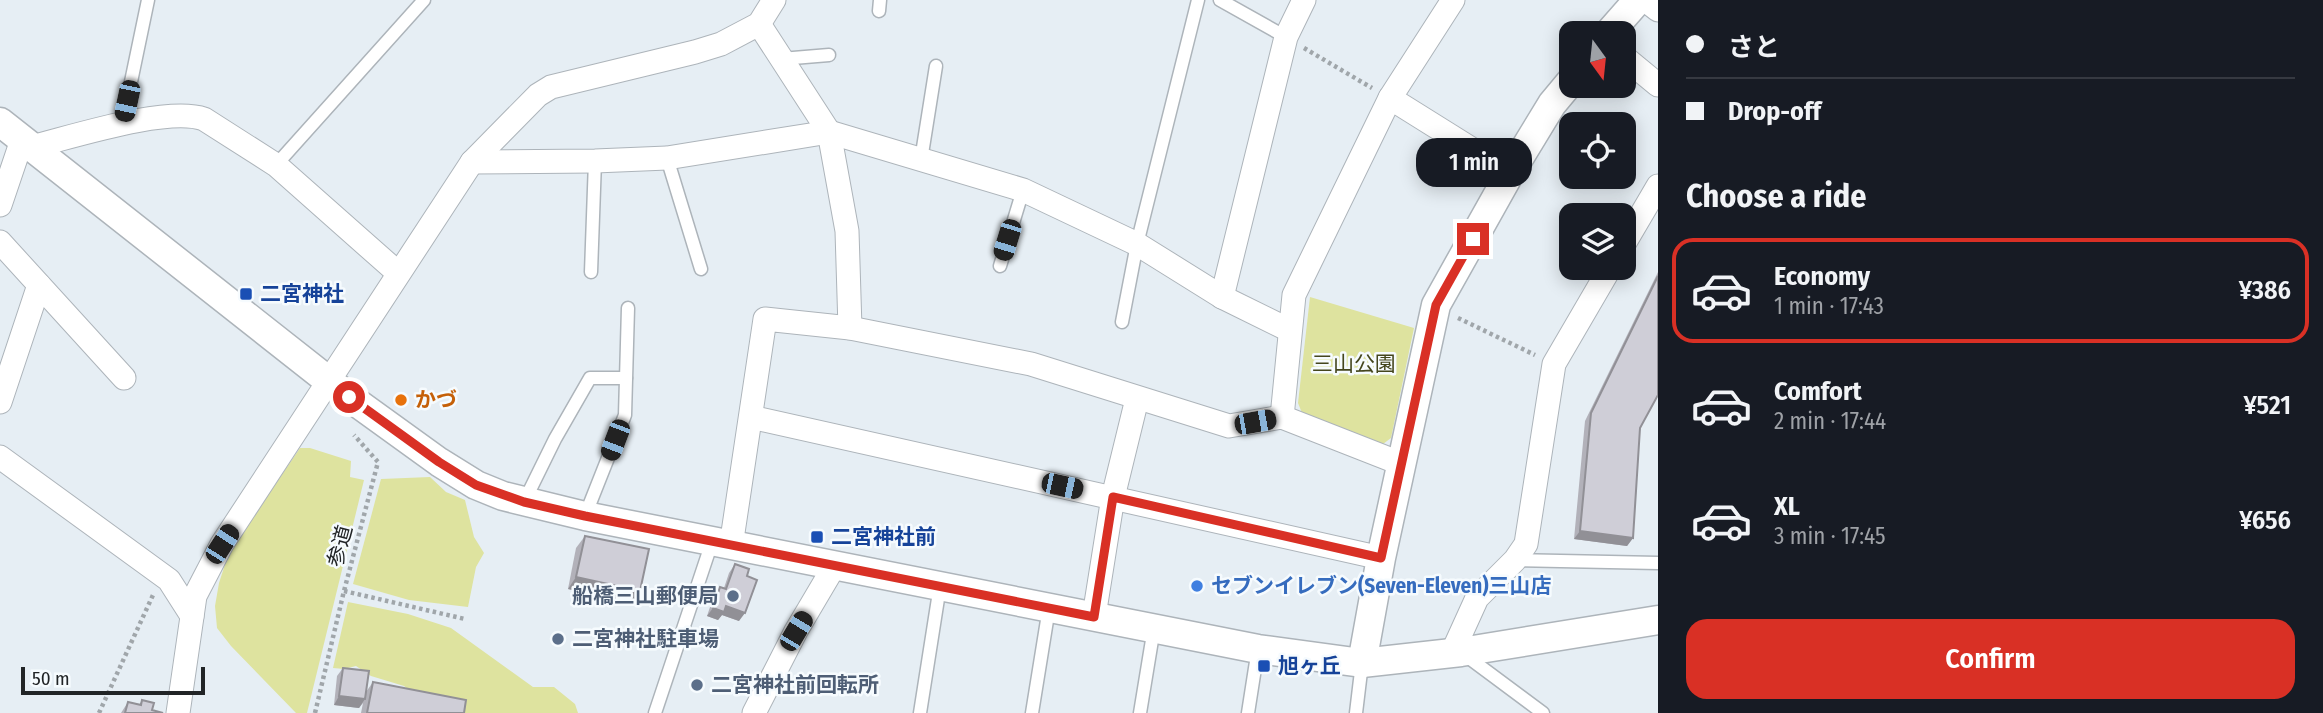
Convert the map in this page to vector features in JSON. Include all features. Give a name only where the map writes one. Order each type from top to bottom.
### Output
[{"type":"street","points":[[178,713],[195,596],[210,566],[222,544],[339,389],[398,273],[472,162],[538,95],[551,87],[721,44],[759,24],[774,0]]},
{"type":"street","points":[[1222,297],[1286,37],[1304,0]]},
{"type":"street","points":[[1282,417],[1294,295],[1390,98],[1453,0]]},
{"type":"street","points":[[1620,21],[1638,0]]},
{"type":"street","points":[[1645,0],[1658,10]]},
{"type":"street","points":[[759,24],[829,132],[847,231],[850,328]]},
{"type":"street","points":[[1636,67],[1658,85]]},
{"type":"street","points":[[1362,663],[1381,558],[1436,305],[1510,173],[1559,96]]},
{"type":"street","points":[[1390,98],[1510,173]]},
{"type":"street","points":[[27,144],[181,114],[204,119],[276,165],[398,273]]},
{"type":"street","points":[[0,122],[339,389],[458,475],[494,492],[524,502],[722,544],[1258,649],[1362,663],[1457,653],[1658,620]]},
{"type":"street","points":[[472,162],[667,158],[829,132],[1023,190],[1137,244],[1222,297],[1289,330]]},
{"type":"street","points":[[0,205],[27,144]]},
{"type":"street","points":[[1636,224],[1658,186]]},
{"type":"street","points":[[0,242],[124,379]]},
{"type":"street","points":[[1457,653],[1477,598],[1515,560],[1526,544],[1554,364],[1603,280]]},
{"type":"street","points":[[0,402],[40,285]]},
{"type":"street","points":[[722,544],[751,417],[765,319],[850,328],[1031,364],[1229,426],[1282,417],[1402,464]]},
{"type":"street","points":[[1094,617],[1113,497],[1137,399]]},
{"type":"street","points":[[751,417],[1381,558]]},
{"type":"street","points":[[0,457],[165,577],[192,616]]},
{"type":"street","points":[[754,713],[796,631],[835,565]]},
{"type":"street","points":[[165,577],[210,566]]},
{"type":"lane","points":[[122,125],[148,0]]},
{"type":"lane","points":[[276,165],[424,0]]},
{"type":"lane","points":[[1122,322],[1137,244],[1198,0]]},
{"type":"lane","points":[[1220,0],[1286,37]]},
{"type":"lane","points":[[780,59],[829,55]]},
{"type":"lane","points":[[921,160],[936,66]]},
{"type":"lane","points":[[667,158],[701,269]]},
{"type":"lane","points":[[591,272],[595,161]]},
{"type":"lane","points":[[1000,266],[1023,190]]},
{"type":"lane","points":[[585,516],[625,415],[628,308]]},
{"type":"lane","points":[[524,502],[555,439],[590,378],[626,378]]},
{"type":"lane","points":[[655,713],[722,544]]},
{"type":"lane","points":[[1515,560],[1658,563]]},
{"type":"lane","points":[[920,713],[940,586]]},
{"type":"lane","points":[[1032,713],[1049,608]]},
{"type":"lane","points":[[1140,713],[1154,628]]},
{"type":"lane","points":[[1248,713],[1258,649]]},
{"type":"lane","points":[[1457,653],[1543,713]]},
{"type":"lane","points":[[1356,713],[1362,663]]},
{"type":"path","points":[[1286,37],[1390,98]]},
{"type":"path","points":[[1447,314],[1554,364]]},
{"type":"path","name":"参道","points":[[315,713],[378,462],[351,431],[339,389]]},
{"type":"path","points":[[99,713],[165,577]]},
{"type":"path","points":[[344,591],[465,619]]},
{"type":"green space","name":"三山公園","points":[[1310,297],[1414,328],[1391,438],[1383,444],[1302,413],[1298,403]]},
{"type":"green space","points":[[300,448],[310,448],[351,461],[350,477],[364,480],[307,713],[296,713],[231,646],[217,628],[215,606],[229,552]]},
{"type":"green space","points":[[430,477],[446,492],[465,500],[474,537],[484,553],[476,567],[468,607],[409,600],[353,584],[381,479]]},
{"type":"green space","points":[[348,602],[408,614],[451,628],[533,687],[554,687],[575,704],[578,713],[461,713],[418,697],[404,686],[371,676],[356,666],[333,668]]},
{"type":"building","points":[[1658,276],[1658,395],[1640,428],[1633,538],[1580,531],[1591,413]]},
{"type":"building","points":[[585,536],[649,549],[640,591],[576,577]]},
{"type":"building","points":[[735,564],[749,569],[747,576],[757,580],[745,613],[726,606],[724,612],[713,608],[720,587],[726,589]]},
{"type":"building","points":[[343,668],[369,671],[365,699],[339,696]]},
{"type":"building","points":[[373,682],[466,700],[464,713],[367,713]]},
{"type":"building","points":[[142,700],[154,703],[152,710],[163,713],[125,713],[128,702],[141,705]]},
{"type":"place","name":"二宮神社","points":[[246,294]]},
{"type":"place","name":"かづ","points":[[401,400]]},
{"type":"place","name":"二宮神社前","points":[[817,537]]},
{"type":"place","name":"セブンイレブン(Seven-Eleven)三山店","points":[[1197,586]]},
{"type":"place","name":"船橋三山郵便局","points":[[733,596]]},
{"type":"place","name":"二宮神社駐車場","points":[[558,639]]},
{"type":"place","name":"旭ヶ丘","points":[[1264,666]]},
{"type":"place","name":"二宮神社前回転所","points":[[697,685]]},
{"type":"route","points":[[349,397],[458,475],[503,496],[731,546],[1094,617],[1113,497],[1381,558],[1436,305],[1473,239]]}]
